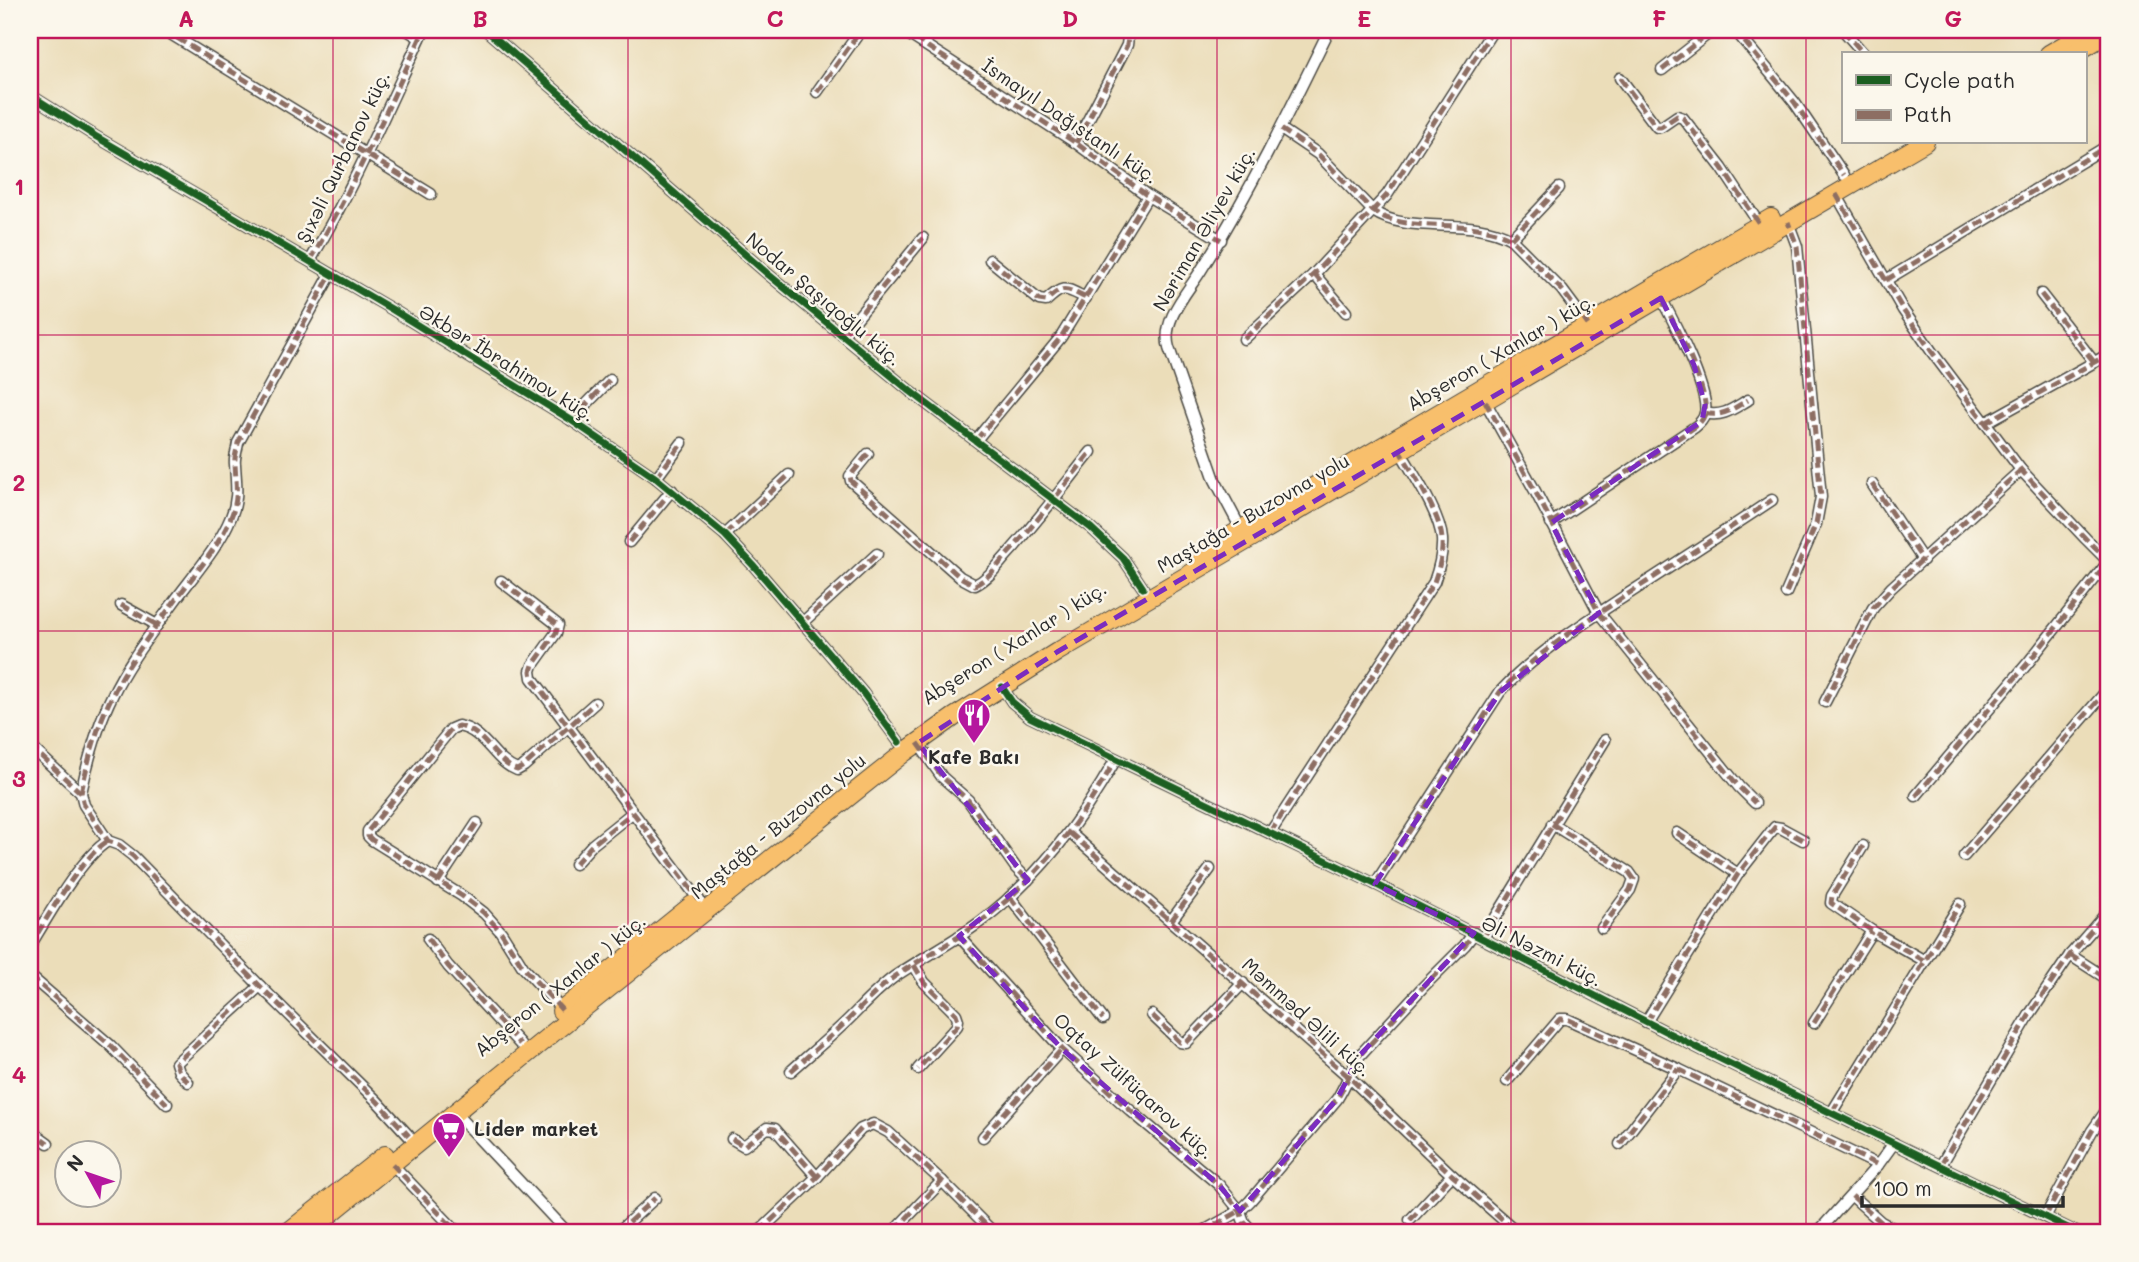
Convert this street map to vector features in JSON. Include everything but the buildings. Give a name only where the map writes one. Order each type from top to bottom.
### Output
[{"type":"main road","points":[[2054,52],[2099,33]]},
{"type":"main road","points":[[2075,52],[2099,33]]},
{"type":"main road","name":"Abşeron ( Xanlar ) küç.","points":[[288,1232],[899,742],[999,682],[1143,587],[1898,144]]},
{"type":"main road","name":"Maştağa - Buzovna yolu","points":[[309,1232],[816,822],[999,682],[1056,652],[1922,144]]},
{"type":"street","points":[[164,30],[431,194]]},
{"type":"street","points":[[407,30],[422,34]]},
{"type":"street","name":"Nodar Şaşıqoğlu küç.","points":[[486,30],[769,275],[910,391],[1105,541],[1123,558],[1143,587]]},
{"type":"street","points":[[817,92],[861,30]]},
{"type":"street","name":"İsmayıl Dağıstanlı küç.","points":[[902,30],[1076,143],[1148,196],[1220,240]]},
{"type":"street","points":[[1076,143],[1126,45],[1129,30]]},
{"type":"street","name":"Nəriman Əliyev küç.","points":[[1241,530],[1215,480],[1166,339],[1166,331],[1281,129],[1329,30]]},
{"type":"street","points":[[1244,340],[1314,274],[1398,181],[1493,30]]},
{"type":"street","points":[[1662,70],[1713,30]]},
{"type":"street","points":[[1735,30],[1795,103],[1844,175]]},
{"type":"street","points":[[1843,30],[1862,52]]},
{"type":"street","name":"Şıxəli Qurbanov küç.","points":[[310,261],[387,111],[422,34]]},
{"type":"street","points":[[1620,78],[1657,127],[1677,117],[1683,118],[1723,168],[1760,225]]},
{"type":"street","name":"Əkbər İbrahimov küç.","points":[[30,95],[571,420],[656,478],[725,535],[863,693],[899,742]]},
{"type":"street","points":[[1281,129],[1318,154],[1381,216],[1482,228],[1511,239],[1562,290],[1588,325]]},
{"type":"street","points":[[1886,280],[2109,145]]},
{"type":"street","points":[[1511,239],[1559,188]]},
{"type":"street","points":[[1836,194],[1903,310],[1932,352],[2021,470],[2085,540],[2109,561],[1916,796]]},
{"type":"street","points":[[976,440],[1061,337],[1148,196]]},
{"type":"street","points":[[1786,593],[1816,524],[1821,497],[1797,246],[1788,222]]},
{"type":"street","points":[[843,335],[923,239]]},
{"type":"street","points":[[990,260],[1039,300],[1046,301],[1059,289],[1065,288],[1086,298]]},
{"type":"street","points":[[331,274],[238,443],[234,463],[237,499],[232,516],[220,538],[157,625],[110,698],[81,793],[84,805],[108,841],[119,845],[132,856],[409,1136]]},
{"type":"street","points":[[1314,274],[1346,312]]},
{"type":"street","points":[[2041,295],[2094,362]]},
{"type":"street","points":[[1551,523],[1695,428],[1705,414],[1694,365],[1661,298]]},
{"type":"street","points":[[1985,423],[2109,354]]},
{"type":"street","points":[[571,420],[610,380]]},
{"type":"street","points":[[1705,414],[1723,414],[1748,400]]},
{"type":"street","points":[[1485,401],[1600,613],[1739,787],[1755,803]]},
{"type":"street","points":[[656,478],[681,443]]},
{"type":"street","points":[[1270,833],[1434,582],[1439,568],[1442,554],[1440,528],[1421,486],[1400,451]]},
{"type":"street","points":[[868,454],[850,476],[851,481],[960,577],[975,585],[990,574],[1091,452]]},
{"type":"street","points":[[1825,702],[1873,608],[2021,470]]},
{"type":"street","points":[[725,535],[789,475]]},
{"type":"street","points":[[1872,484],[1923,560]]},
{"type":"street","points":[[629,542],[672,490]]},
{"type":"street","points":[[1375,884],[1500,692],[1533,660],[1772,500]]},
{"type":"street","points":[[802,623],[877,554]]},
{"type":"street","points":[[501,581],[558,625],[556,633],[531,671],[532,678],[699,900]]},
{"type":"street","points":[[121,606],[157,625]]},
{"type":"street","name":"Əli Nəzmi küç.","points":[[999,682],[1012,702],[1030,717],[1375,884],[1646,1021],[2076,1232]]},
{"type":"street","points":[[1965,856],[2109,688]]},
{"type":"street","points":[[562,1010],[523,967],[492,921],[473,904],[372,840],[368,831],[451,729],[458,726],[475,731],[509,767],[517,770],[596,703]]},
{"type":"street","points":[[1202,1232],[1240,1211],[1261,1190],[1337,1099],[1360,1055],[1422,988],[1478,936],[1605,740]]},
{"type":"street","points":[[918,743],[942,777],[968,800],[1016,868],[1028,880]]},
{"type":"street","points":[[30,746],[81,793]]},
{"type":"street","points":[[791,1071],[878,990],[959,936],[1028,880],[1070,833],[1093,800],[1116,758]]},
{"type":"street","points":[[575,864],[592,845],[632,813]]},
{"type":"street","points":[[438,882],[477,823]]},
{"type":"street","points":[[1552,824],[1629,872],[1634,879],[1630,890],[1602,928]]},
{"type":"street","points":[[1646,1021],[1738,874],[1776,827],[1802,840]]},
{"type":"street","name":"Məmməd Əlili küç.","points":[[1070,833],[1349,1077],[1452,1175],[1517,1232]]},
{"type":"street","points":[[1677,833],[1738,874]]},
{"type":"street","points":[[30,946],[86,861],[99,846],[108,841]]},
{"type":"street","points":[[1863,846],[1832,896],[1831,903],[1872,931],[1926,961]]},
{"type":"street","points":[[1171,921],[1210,869]]},
{"type":"street","points":[[1010,897],[1102,1019]]},
{"type":"street","points":[[1832,1112],[1961,904]]},
{"type":"street","points":[[1941,1165],[2030,1014],[2070,955],[2109,910]]},
{"type":"street","points":[[1814,1023],[1872,931]]},
{"type":"street","name":"Oqtay Zülfüqarov küç.","points":[[959,936],[1062,1049],[1219,1185],[1240,1211],[1252,1232]]},
{"type":"street","points":[[428,939],[448,967],[520,1044]]},
{"type":"street","points":[[2070,955],[2109,980]]},
{"type":"street","points":[[915,965],[924,982],[956,1014],[958,1020],[957,1026],[918,1069]]},
{"type":"street","points":[[30,976],[110,1045],[167,1104]]},
{"type":"street","points":[[1152,1015],[1180,1042],[1186,1043],[1243,984]]},
{"type":"street","points":[[188,1082],[178,1072],[176,1063],[260,986]]},
{"type":"street","points":[[1507,1081],[1560,1019],[1567,1019],[1678,1069],[1878,1166]]},
{"type":"street","points":[[983,1136],[1062,1049]]},
{"type":"street","points":[[1620,1144],[1678,1069]]},
{"type":"street","points":[[2045,1217],[2092,1131],[2109,1107]]},
{"type":"street","points":[[456,1113],[567,1232]]},
{"type":"street","points":[[759,1232],[817,1177],[861,1129],[873,1124],[888,1132],[993,1232]]},
{"type":"street","points":[[732,1139],[744,1146],[767,1128],[775,1129],[817,1177]]},
{"type":"street","points":[[30,1130],[48,1143]]},
{"type":"street","points":[[1818,1232],[1878,1166],[1894,1143]]},
{"type":"street","points":[[392,1164],[457,1232]]},
{"type":"street","points":[[1410,1220],[1452,1175]]},
{"type":"street","points":[[895,1230],[942,1181]]},
{"type":"street","points":[[1852,1196],[1881,1222],[1900,1232]]},
{"type":"street","points":[[618,1232],[654,1198]]},
{"type":"street","points":[[769,1222],[779,1232]]},
{"type":"highlighted area","points":[[1661,298],[1694,365],[1705,405],[1702,421],[1551,523],[1599,613],[1500,692],[1375,884],[1474,933],[1360,1055],[1337,1099],[1240,1211],[1219,1185],[1062,1049],[959,936],[1028,880],[918,743],[1057,652]]},
{"type":"marked path","points":[[164,30],[431,194]]},
{"type":"marked path","points":[[407,30],[420,38]]},
{"type":"marked path","points":[[310,261],[356,176],[424,30]]},
{"type":"marked path","points":[[817,92],[861,30]]},
{"type":"marked path","points":[[902,30],[1076,143],[1148,196],[1221,240]]},
{"type":"marked path","points":[[1076,143],[1127,45],[1129,30]]},
{"type":"marked path","points":[[1244,339],[1314,274],[1387,195],[1493,30]]},
{"type":"marked path","points":[[1662,70],[1713,30]]},
{"type":"marked path","points":[[1735,30],[1795,103],[1844,175]]},
{"type":"marked path","points":[[1843,30],[1862,52]]},
{"type":"marked path","points":[[1620,78],[1657,127],[1677,116],[1683,118],[1722,168],[1760,225]]},
{"type":"marked path","points":[[1281,129],[1318,154],[1373,211],[1404,223],[1477,228],[1511,239],[1562,290],[1588,325]]},
{"type":"marked path","points":[[1886,280],[2109,145]]},
{"type":"marked path","points":[[1511,239],[1559,188]]},
{"type":"marked path","points":[[1836,194],[1903,310],[1932,352],[2021,470],[2109,562]]},
{"type":"marked path","points":[[976,440],[1061,337],[1148,196]]},
{"type":"marked path","points":[[1786,593],[1816,524],[1821,497],[1797,246],[1788,222]]},
{"type":"marked path","points":[[843,335],[923,238]]},
{"type":"marked path","points":[[990,260],[1039,300],[1046,301],[1065,289],[1086,298]]},
{"type":"marked path","points":[[81,793],[97,731],[118,684],[139,650],[226,529],[235,504],[235,459],[238,443],[331,274]]},
{"type":"marked path","points":[[1314,274],[1346,312]]},
{"type":"marked path","points":[[2041,294],[2094,362]]},
{"type":"marked path","points":[[1551,523],[1695,427],[1705,414],[1702,389],[1696,373],[1682,338],[1661,298]]},
{"type":"marked path","points":[[1985,423],[2109,354]]},
{"type":"marked path","points":[[571,420],[610,380]]},
{"type":"marked path","points":[[1705,413],[1722,413],[1748,400]]},
{"type":"marked path","points":[[1485,401],[1599,613],[1739,787],[1755,803]]},
{"type":"marked path","points":[[656,478],[682,443]]},
{"type":"marked path","points":[[1270,833],[1436,577],[1442,550],[1440,529],[1425,494],[1400,451]]},
{"type":"marked path","points":[[868,454],[850,476],[851,481],[960,577],[975,585],[988,576],[1018,543],[1091,452]]},
{"type":"marked path","points":[[1825,702],[1873,608],[1891,588],[2021,470]]},
{"type":"marked path","points":[[725,535],[789,475]]},
{"type":"marked path","points":[[1872,484],[1923,560]]},
{"type":"marked path","points":[[629,542],[672,490]]},
{"type":"marked path","points":[[1375,884],[1500,692],[1514,678],[1578,627],[1772,500]]},
{"type":"marked path","points":[[802,623],[877,554]]},
{"type":"marked path","points":[[1916,796],[2109,561]]},
{"type":"marked path","points":[[501,581],[558,625],[556,633],[533,665],[532,678],[699,900]]},
{"type":"marked path","points":[[121,605],[157,625]]},
{"type":"marked path","points":[[1964,856],[2109,688]]},
{"type":"marked path","points":[[562,1010],[523,967],[501,932],[484,913],[462,896],[372,840],[368,831],[451,729],[458,726],[475,733],[501,760],[517,770],[595,703]]},
{"type":"marked path","points":[[1483,938],[1605,740]]},
{"type":"marked path","points":[[918,743],[942,777],[968,800],[1016,868],[1028,880]]},
{"type":"marked path","points":[[30,746],[81,793],[84,805],[108,841],[119,845],[133,856],[409,1136]]},
{"type":"marked path","points":[[791,1071],[888,982],[980,922],[1021,887],[1073,827],[1116,759]]},
{"type":"marked path","points":[[575,864],[592,845],[632,813]]},
{"type":"marked path","points":[[438,882],[477,823]]},
{"type":"marked path","points":[[1552,824],[1629,872],[1634,879],[1630,890],[1602,928]]},
{"type":"marked path","points":[[1646,1022],[1738,874],[1775,827],[1803,840]]},
{"type":"marked path","points":[[1070,833],[1349,1077],[1452,1175],[1517,1232]]},
{"type":"marked path","points":[[1677,833],[1738,874]]},
{"type":"marked path","points":[[30,946],[76,874],[108,841]]},
{"type":"marked path","points":[[1863,846],[1832,896],[1831,903],[1872,931],[1925,961]]},
{"type":"marked path","points":[[1171,921],[1210,869]]},
{"type":"marked path","points":[[1010,897],[1103,1019]]},
{"type":"marked path","points":[[1832,1112],[1960,904]]},
{"type":"marked path","points":[[1941,1165],[2030,1014],[2070,955],[2109,910]]},
{"type":"marked path","points":[[1814,1023],[1872,931]]},
{"type":"marked path","points":[[1202,1232],[1240,1211],[1250,1201],[1337,1099],[1360,1055],[1474,933]]},
{"type":"marked path","points":[[959,936],[1062,1049],[1219,1185],[1253,1232]]},
{"type":"marked path","points":[[428,939],[448,966],[520,1044]]},
{"type":"marked path","points":[[2070,955],[2109,980]]},
{"type":"marked path","points":[[914,965],[924,982],[956,1014],[958,1020],[957,1026],[918,1069]]},
{"type":"marked path","points":[[30,976],[110,1045],[167,1104]]},
{"type":"marked path","points":[[1152,1015],[1180,1042],[1186,1043],[1243,983]]},
{"type":"marked path","points":[[188,1082],[179,1072],[176,1063],[260,986]]},
{"type":"marked path","points":[[1507,1081],[1560,1019],[1567,1019],[1878,1165]]},
{"type":"marked path","points":[[983,1137],[1062,1049]]},
{"type":"marked path","points":[[1620,1144],[1678,1069]]},
{"type":"marked path","points":[[2045,1217],[2092,1131],[2109,1107]]},
{"type":"marked path","points":[[759,1232],[817,1177],[861,1129],[873,1124],[888,1132],[993,1232]]},
{"type":"marked path","points":[[732,1139],[744,1146],[767,1128],[775,1129],[817,1177]]},
{"type":"marked path","points":[[30,1130],[48,1143]]},
{"type":"marked path","points":[[392,1164],[457,1232]]},
{"type":"marked path","points":[[1410,1220],[1452,1175]]},
{"type":"marked path","points":[[895,1230],[942,1181]]},
{"type":"marked path","points":[[1852,1196],[1881,1222],[1900,1232]]},
{"type":"marked path","points":[[618,1232],[655,1198]]},
{"type":"cycle path","points":[[486,30],[769,275],[910,391],[1091,528],[1123,558],[1143,588]]},
{"type":"cycle path","points":[[30,95],[95,136],[393,310],[571,420],[656,478],[725,535],[754,566],[863,693],[899,742]]},
{"type":"cycle path","points":[[1002,687],[1012,702],[1030,717],[1375,884],[1706,1052],[2076,1232]]},
{"type":"place","name":"Kafe Bakı","points":[[974,745]]},
{"type":"place","name":"Lider market","points":[[449,1159]]}]
